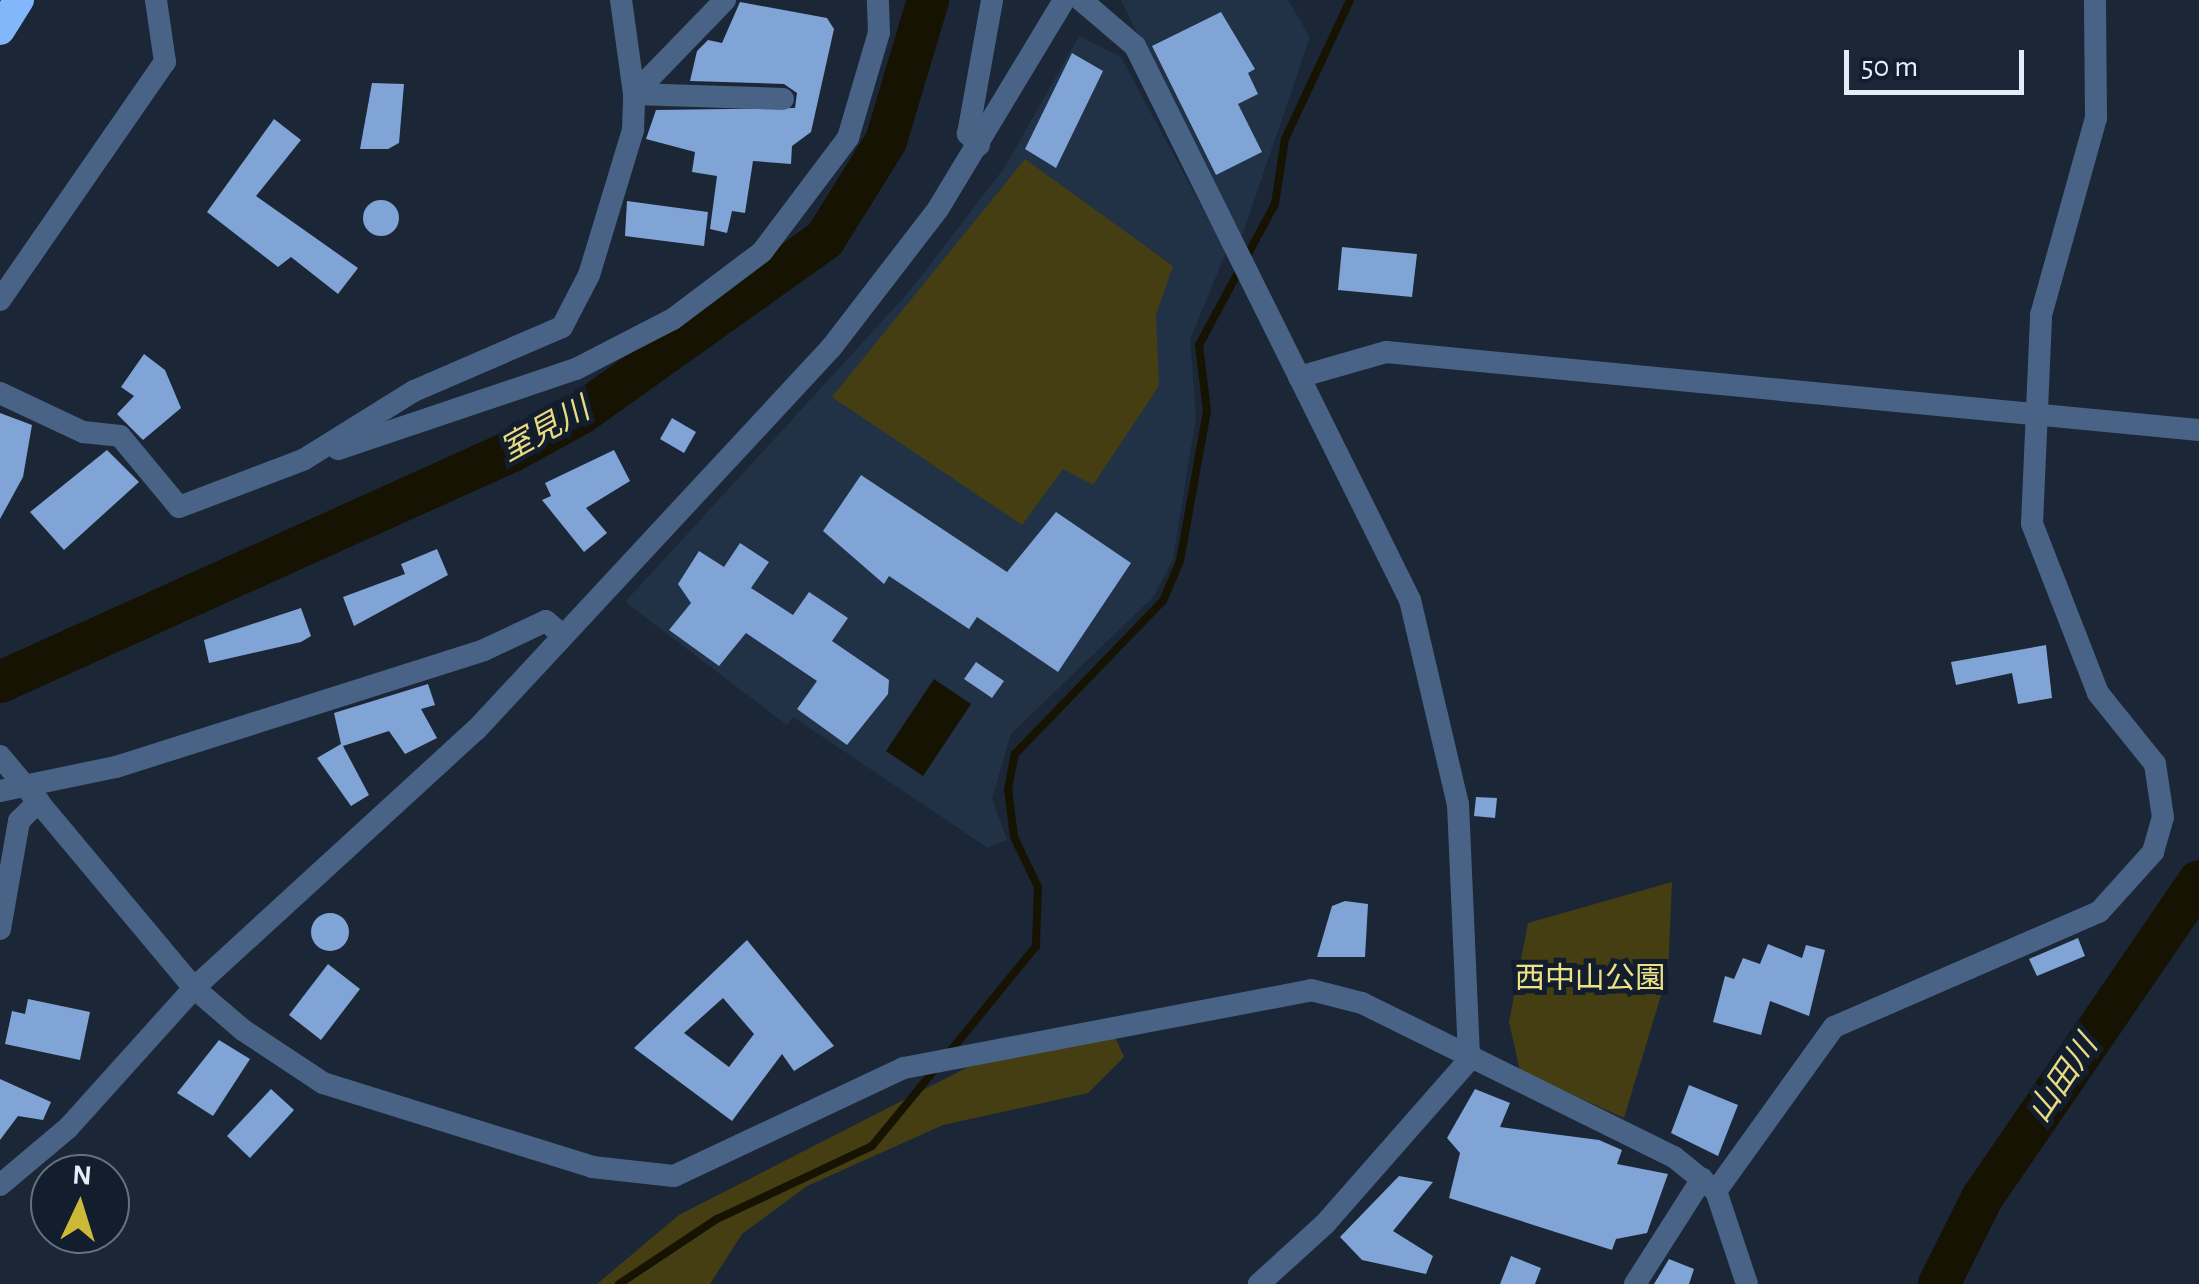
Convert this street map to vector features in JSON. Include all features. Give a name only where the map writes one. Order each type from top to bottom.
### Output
[{"type":"highway","points":[[0,30],[19,0]]},
{"type":"street","points":[[0,300],[165,62],[156,0]]},
{"type":"street","points":[[303,460],[414,391],[562,327],[589,275],[634,130],[634,94],[622,0]]},
{"type":"street","points":[[634,94],[725,0]]},
{"type":"street","points":[[0,392],[84,432],[120,436],[179,507],[303,460],[576,369],[673,320],[762,252],[848,138],[879,33],[878,0]]},
{"type":"street","points":[[979,146],[968,134],[992,0]]},
{"type":"street","points":[[0,1186],[68,1128],[194,988],[407,797],[832,348],[979,146],[1064,0]]},
{"type":"street","points":[[1081,0],[1134,46],[1299,377],[1432,662],[1458,804],[1469,1060],[1326,1223],[1258,1284]]},
{"type":"street","points":[[1634,1284],[1834,1027],[2099,912],[2153,852],[2163,817],[2155,764],[2098,693],[2032,524],[2034,414],[2047,283],[2096,118],[2095,0]]},
{"type":"street","points":[[634,94],[783,99]]},
{"type":"street","points":[[1299,377],[1386,352],[2199,430]]},
{"type":"street","points":[[0,791],[32,794],[116,768],[484,650],[546,621],[562,635]]},
{"type":"street","points":[[0,756],[194,988],[323,1084],[618,1172],[702,1168],[836,1094],[904,1068],[1311,990],[1362,1003],[1709,1185],[1747,1284]]},
{"type":"street","points":[[0,929],[20,821],[32,794]]},
{"type":"shaded area","points":[[1121,0],[1288,0],[1310,37],[1240,242]]},
{"type":"shaded area","points":[[1079,36],[1121,57],[1226,252],[1190,340],[1196,417],[1173,559],[1154,596],[1011,734],[992,798],[1007,840],[988,848],[793,717],[787,725],[625,602],[908,293],[1005,167]]},
{"type":"shaded area","points":[[934,679],[971,704],[923,776],[886,751]]},
{"type":"green space","points":[[1025,159],[1173,266],[1156,315],[1159,386],[1093,485],[1063,469],[1022,525],[832,397]]},
{"type":"green space","name":"西中山公園","points":[[1672,882],[1668,972],[1624,1118],[1520,1071],[1509,1022],[1528,923]]},
{"type":"green space","points":[[1115,1037],[1124,1057],[1088,1093],[943,1125],[807,1186],[742,1234],[710,1284],[597,1284],[679,1215],[968,1067]]},
{"type":"building","points":[[740,2],[827,18],[834,29],[811,132],[792,146],[791,164],[753,161],[745,213],[732,211],[727,233],[710,229],[717,176],[692,172],[695,152],[646,139],[656,110],[795,108],[797,93],[784,84],[690,81],[697,51],[708,40],[722,43]]},
{"type":"building","points":[[1221,12],[1255,69],[1248,73],[1258,94],[1238,104],[1262,152],[1216,175],[1152,46]]},
{"type":"building","points":[[1072,53],[1103,71],[1056,168],[1025,149]]},
{"type":"building","points":[[372,83],[404,84],[399,143],[388,149],[360,149]]},
{"type":"building","points":[[274,119],[301,140],[256,196],[358,268],[338,294],[291,257],[278,267],[207,212]]},
{"type":"building","points":[[381,200],[393,206],[399,218],[393,230],[381,236],[369,230],[363,218],[369,206]]},
{"type":"building","points":[[627,201],[708,212],[704,246],[625,236]]},
{"type":"building","points":[[1342,247],[1417,254],[1412,297],[1338,290]]},
{"type":"building","points":[[144,354],[165,370],[181,408],[143,440],[117,414],[134,396],[121,387]]},
{"type":"building","points":[[0,413],[32,425],[23,477],[0,519]]},
{"type":"building","points":[[672,418],[696,432],[684,453],[660,439]]},
{"type":"building","points":[[107,450],[139,482],[64,550],[30,512]]},
{"type":"building","points":[[614,450],[630,481],[586,508],[607,533],[584,552],[542,500],[551,496],[545,483]]},
{"type":"building","points":[[861,475],[1007,572],[1056,512],[1131,563],[1058,672],[977,617],[969,629],[889,576],[884,584],[823,531]]},
{"type":"building","points":[[740,543],[769,562],[751,588],[793,615],[809,592],[848,618],[832,641],[889,680],[888,694],[847,745],[797,709],[817,681],[746,633],[719,666],[669,630],[691,603],[678,584],[699,551],[724,567]]},
{"type":"building","points":[[437,549],[448,575],[354,626],[343,597],[405,574],[401,564]]},
{"type":"building","points":[[301,608],[311,636],[301,642],[209,663],[204,640]]},
{"type":"building","points":[[2046,645],[2052,698],[2018,704],[2012,673],[1956,685],[1951,662]]},
{"type":"building","points":[[976,662],[1004,681],[992,698],[964,679]]},
{"type":"building","points":[[428,684],[435,705],[421,709],[437,738],[405,754],[389,731],[343,746],[369,795],[351,806],[317,758],[341,744],[334,713]]},
{"type":"building","points":[[1476,797],[1497,798],[1495,818],[1474,816]]},
{"type":"building","points":[[1345,901],[1368,904],[1365,957],[1317,957],[1332,906]]},
{"type":"building","points":[[330,913],[343,919],[349,932],[343,945],[330,951],[317,945],[311,932],[317,919]]},
{"type":"building","points":[[2078,938],[2085,956],[2037,976],[2029,959]]},
{"type":"building","points":[[747,940],[834,1046],[794,1071],[782,1054],[732,1121],[634,1048]],"holes":[[[723,998],[754,1034],[729,1067],[684,1033]]]},
{"type":"building","points":[[1768,944],[1802,958],[1806,945],[1825,950],[1809,1016],[1770,1001],[1761,1035],[1713,1022],[1725,976],[1734,979],[1743,958],[1760,964]]},
{"type":"building","points":[[328,964],[360,989],[321,1040],[289,1015]]},
{"type":"building","points":[[28,999],[90,1012],[80,1060],[5,1044],[12,1011],[25,1014]]},
{"type":"building","points":[[219,1040],[250,1059],[213,1116],[177,1093]]},
{"type":"building","points":[[0,1079],[51,1102],[43,1120],[18,1116],[0,1140]]},
{"type":"building","points":[[1689,1085],[1738,1105],[1718,1156],[1671,1133]]},
{"type":"building","points":[[271,1089],[294,1110],[250,1158],[227,1136]]},
{"type":"building","points":[[1475,1089],[1510,1103],[1500,1127],[1599,1140],[1622,1150],[1617,1164],[1668,1174],[1647,1233],[1616,1239],[1612,1250],[1449,1198],[1460,1153],[1447,1138]]},
{"type":"building","points":[[1399,1176],[1433,1182],[1393,1231],[1433,1256],[1426,1274],[1362,1260],[1340,1237]]},
{"type":"building","points":[[1511,1256],[1541,1268],[1535,1284],[1500,1284]]},
{"type":"building","points":[[1669,1259],[1694,1269],[1689,1284],[1654,1284]]},
{"type":"waterway","name":"室見川","points":[[0,682],[512,451],[580,414],[825,239],[886,141],[928,0]]},
{"type":"waterway","points":[[948,1054],[1036,946],[1038,887],[1014,837],[1008,789],[1015,754],[1163,601],[1180,561],[1207,411],[1199,345],[1275,204],[1285,139],[1350,0]]},
{"type":"waterway","name":"山田川","points":[[1939,1284],[1982,1198],[2199,881]]},
{"type":"waterway","points":[[619,1284],[717,1219],[872,1146],[936,1068]]}]
